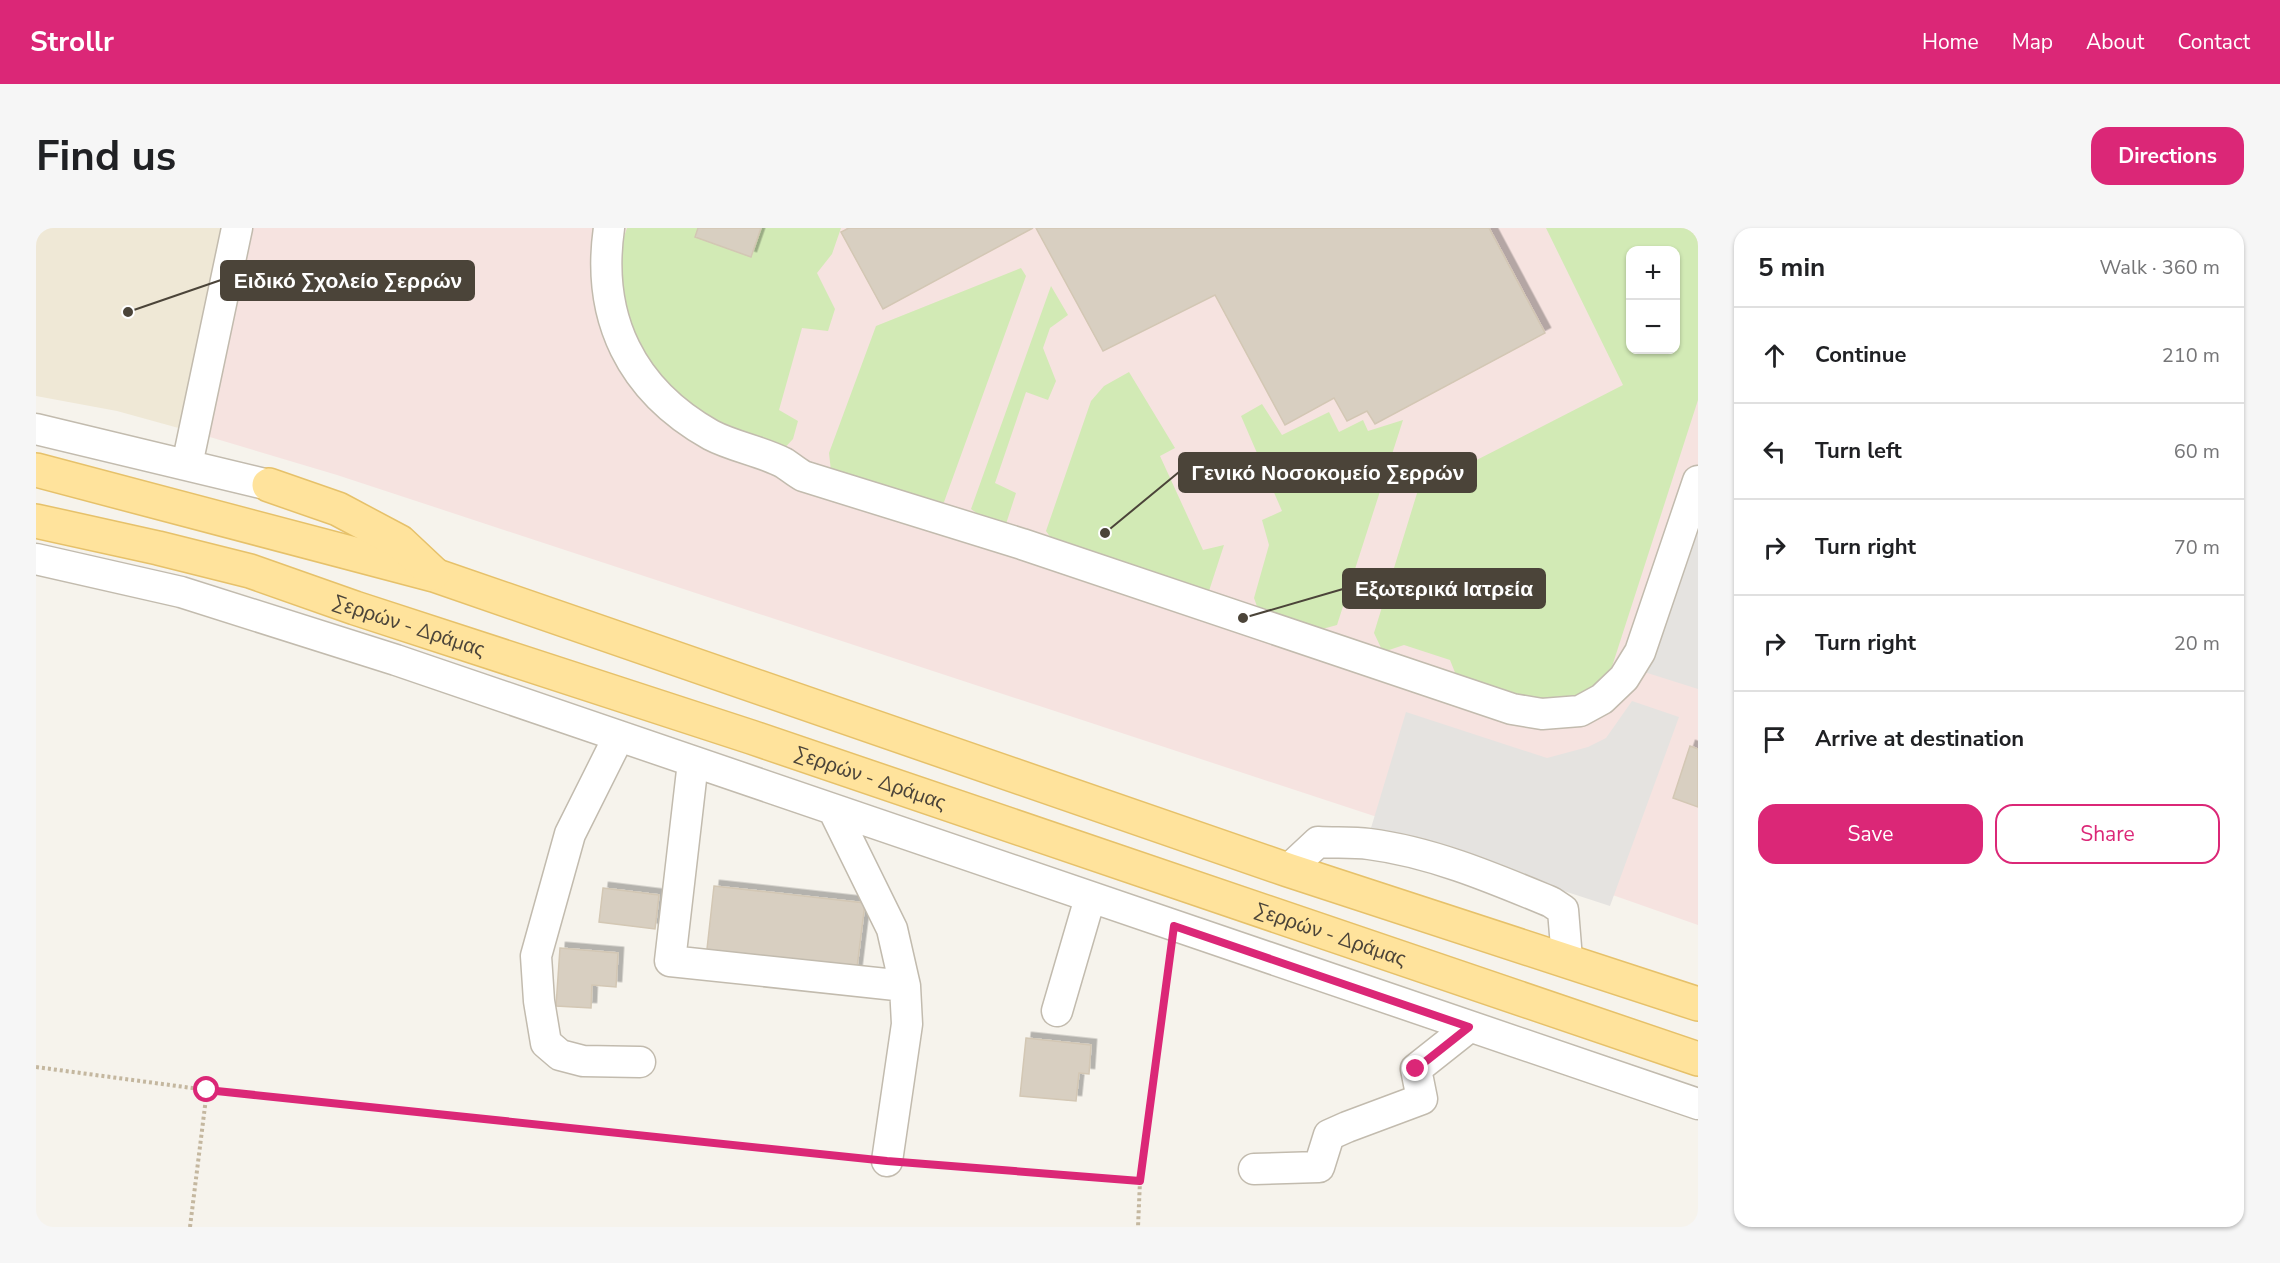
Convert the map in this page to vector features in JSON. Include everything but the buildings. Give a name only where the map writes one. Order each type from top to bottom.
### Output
[{"type":"main road","points":[[36,470],[434,575],[1288,870],[1567,959],[1698,1004]]},
{"type":"main road","points":[[269,485],[338,509],[400,542],[434,575]]},
{"type":"main road","name":"Σερρών - Δράμας","points":[[36,520],[250,571],[762,740],[1698,1059]]},
{"type":"street","points":[[187,465],[237,228]]},
{"type":"street","points":[[609,228],[605,268],[608,302],[617,333],[635,366],[662,400],[712,436],[783,463],[803,476],[1022,544],[1512,709],[1542,714],[1580,711],[1602,699],[1624,678],[1640,652],[1698,481]]},
{"type":"street","points":[[36,429],[269,485]]},
{"type":"street","points":[[36,559],[192,596],[396,660],[1698,1104]]},
{"type":"street","points":[[619,736],[570,834],[536,956],[546,1043],[560,1055],[583,1061],[640,1062]]},
{"type":"street","points":[[693,762],[670,961],[905,986]]},
{"type":"street","points":[[833,809],[892,929],[905,986],[907,1024],[887,1161]]},
{"type":"street","points":[[1288,870],[1318,842],[1368,843],[1410,852],[1468,870],[1551,902],[1563,910],[1567,959]]},
{"type":"street","points":[[1057,1011],[1090,898]]},
{"type":"street","points":[[1254,1169],[1319,1167],[1329,1136],[1422,1099],[1416,1069],[1469,1027]]},
{"type":"path","points":[[1138,1227],[1140,1181],[1174,926]]},
{"type":"path","points":[[36,1067],[207,1090],[887,1161],[1140,1181]]},
{"type":"path","points":[[190,1227],[207,1090]]},
{"type":"shaded area","points":[[36,228],[240,228],[193,432],[117,411],[36,396]]},
{"type":"shaded area","points":[[240,228],[1698,228],[1698,925],[1584,885],[337,475],[193,432]]},
{"type":"shaded area","points":[[1698,491],[1698,689],[1638,670]]},
{"type":"shaded area","points":[[1632,701],[1679,717],[1610,906],[1371,828],[1406,712],[1547,758],[1588,747],[1606,738]]},
{"type":"green space","points":[[627,228],[698,228],[751,256],[761,228],[841,228],[832,254],[817,273],[835,309],[828,331],[802,328],[779,410],[798,421],[793,439],[779,454],[699,413],[661,384],[628,318],[616,261]]},
{"type":"green space","points":[[1546,228],[1698,228],[1698,400],[1608,679],[1573,698],[1529,701],[1456,675],[1450,660],[1404,645],[1383,652],[1374,633],[1418,490],[1623,385]]},
{"type":"green space","points":[[1021,268],[1026,276],[944,502],[935,506],[831,471],[829,453],[876,326]]},
{"type":"green space","points":[[1051,286],[1068,315],[1050,328],[1043,348],[1056,381],[1048,400],[1026,392],[995,483],[1016,493],[1006,524],[998,529],[971,509]]},
{"type":"green space","points":[[1129,372],[1175,448],[1160,456],[1203,550],[1224,545],[1208,594],[1056,545],[1046,531],[1091,401],[1104,386]]},
{"type":"green space","points":[[1262,404],[1282,435],[1329,412],[1339,432],[1363,420],[1368,431],[1403,420],[1337,625],[1315,631],[1259,612],[1254,598],[1269,545],[1262,520],[1282,511],[1241,416]]},
{"type":"place","name":"Ειδικό Σχολείο Σερρών","points":[[128,312]]},
{"type":"place","name":"Γενικό Νοσοκομείο Σερρών","points":[[1105,533]]},
{"type":"place","name":"Εξωτερικά Ιατρεία","points":[[1243,618]]},
{"type":"route","points":[[207,1090],[887,1161],[1140,1181],[1174,926],[1469,1027],[1416,1069]]}]
